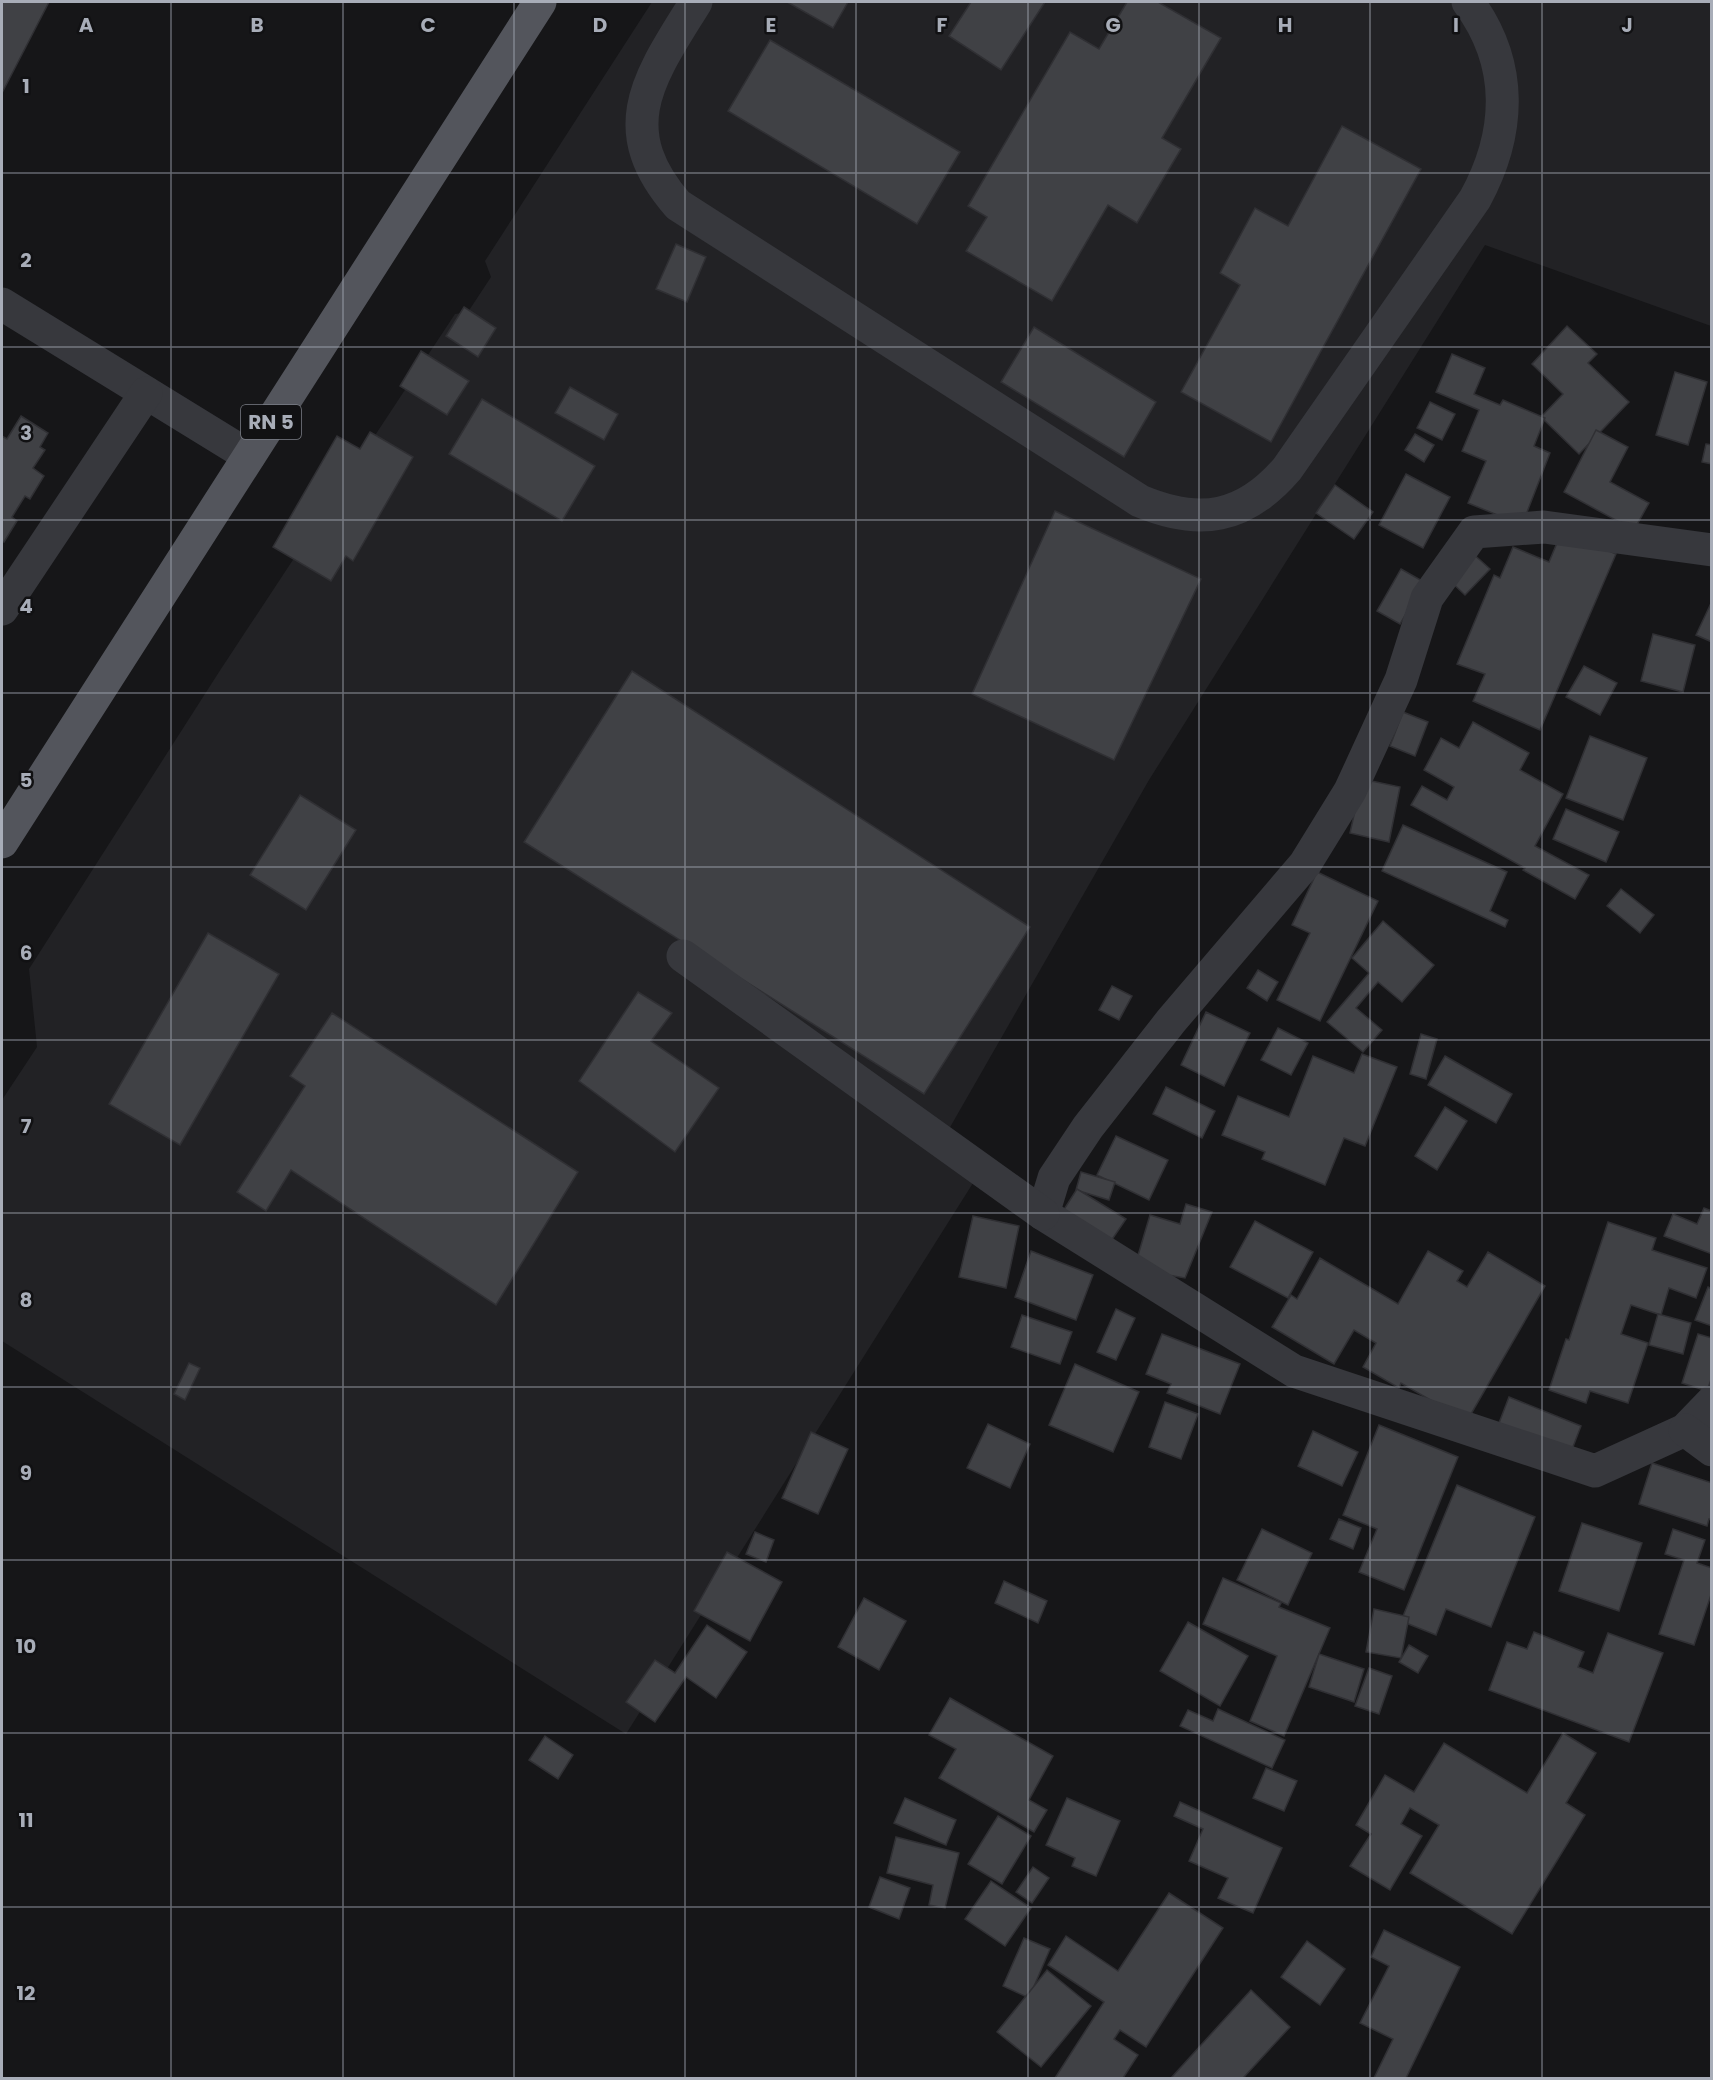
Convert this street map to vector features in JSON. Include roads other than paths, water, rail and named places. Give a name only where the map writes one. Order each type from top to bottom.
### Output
[{"type":"main road","name":"RN 5","points":[[2,842],[540,2]]},
{"type":"street","points":[[696,2],[657,65],[648,85],[641,128],[652,170],[663,188],[678,205],[1140,501],[1184,516],[1208,515],[1231,510],[1252,501],[1271,487],[1287,469],[1475,199],[1496,154],[1503,105],[1496,56],[1486,32],[1468,2]]},
{"type":"street","points":[[2,304],[249,456]]},
{"type":"street","points":[[2,609],[146,393]]},
{"type":"street","points":[[1043,1214],[1054,1178],[1088,1127],[1172,1021],[1305,864],[1350,790],[1401,680],[1427,598],[1474,532],[1544,526],[1712,550]]},
{"type":"street","points":[[683,956],[1043,1214],[1294,1371],[1595,1472],[1685,1430],[1712,1402]]},
{"type":"street","points":[[1685,1430],[1712,1450]]}]
